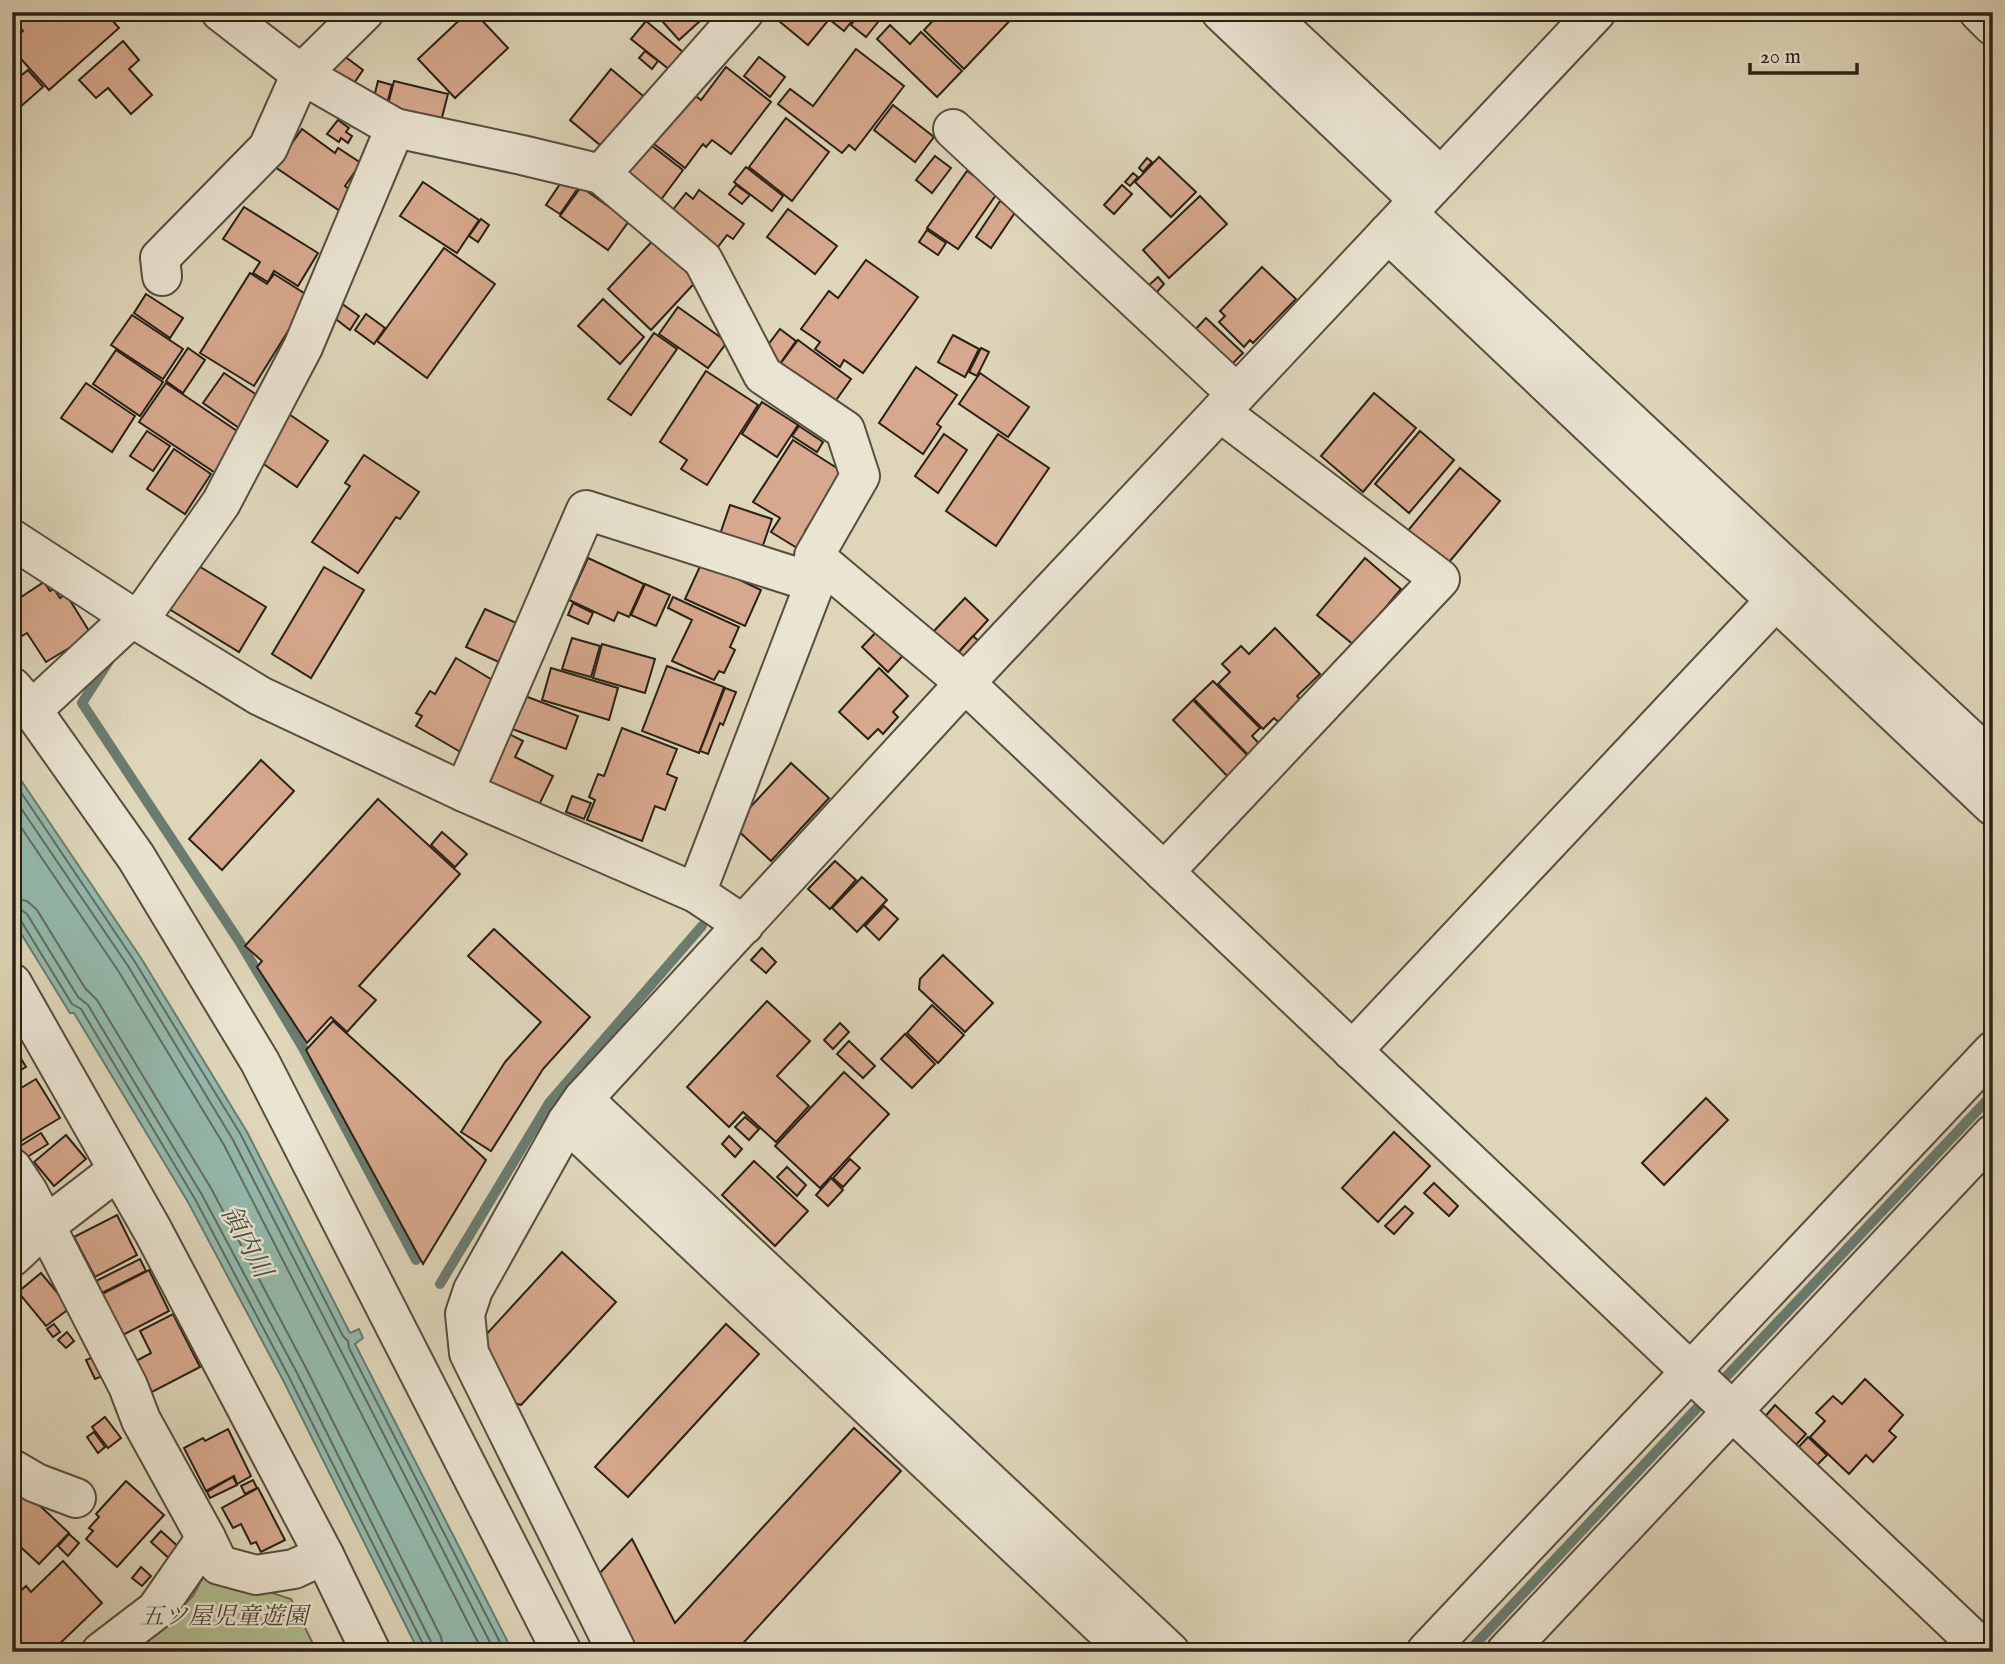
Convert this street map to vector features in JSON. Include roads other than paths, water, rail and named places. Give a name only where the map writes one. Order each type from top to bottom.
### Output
[{"type":"street","points":[[221,12],[301,74],[395,128],[601,174],[703,260],[763,375],[845,430],[860,475],[814,556],[820,575],[696,893]]},
{"type":"street","points":[[162,276],[160,258],[268,148],[301,74],[364,12]]},
{"type":"street","points":[[601,174],[744,12]]},
{"type":"street","points":[[1221,12],[1414,206],[1993,761]]},
{"type":"street","points":[[1265,12],[1414,206],[1776,600],[1993,806]]},
{"type":"street","points":[[617,1652],[469,1353],[465,1314],[473,1290],[575,1110],[965,683],[1595,12]]},
{"type":"street","points":[[1979,12],[1993,26]]},
{"type":"street","points":[[395,128],[303,347],[220,503],[135,619],[22,699],[136,857],[260,1062],[562,1652]]},
{"type":"street","points":[[953,130],[1228,403],[1440,579],[1164,872]]},
{"type":"street","points":[[464,792],[586,510],[820,575],[965,683],[1986,1652]]},
{"type":"street","points":[[12,539],[260,696],[464,792],[696,893],[744,925]]},
{"type":"street","points":[[1352,1051],[1776,600]]},
{"type":"street","points":[[12,983],[153,1231],[324,1555],[371,1652]]},
{"type":"street","points":[[1426,1652],[1993,1051]]},
{"type":"street","points":[[575,1110],[1129,1652]]},
{"type":"street","points":[[575,1110],[1170,1652]]},
{"type":"street","points":[[1506,1652],[1993,1134]]},
{"type":"street","points":[[12,1168],[28,1192],[128,1386],[141,1420],[219,1565],[256,1575],[294,1569],[324,1555]]},
{"type":"street","points":[[12,1256],[45,1226],[118,1170]]},
{"type":"street","points":[[12,1469],[36,1483],[76,1498]]},
{"type":"street","points":[[101,1652],[156,1610],[206,1538]]},
{"type":"water","name":"領内川","points":[[12,767],[141,958],[247,1132],[350,1333],[359,1329],[363,1338],[355,1344],[513,1652],[419,1652],[283,1380],[188,1202],[74,1013],[70,1013],[12,919]]},
{"type":"waterway","points":[[109,661],[82,703],[239,941],[303,1048],[416,1260]]},
{"type":"waterway","points":[[440,1284],[549,1103],[702,926]]},
{"type":"waterway","points":[[1723,1380],[1993,1094]]},
{"type":"waterway","points":[[1468,1652],[1699,1406]]},
{"type":"park label","name":"五ツ屋児童遊園","points":[[224,1616]]}]
